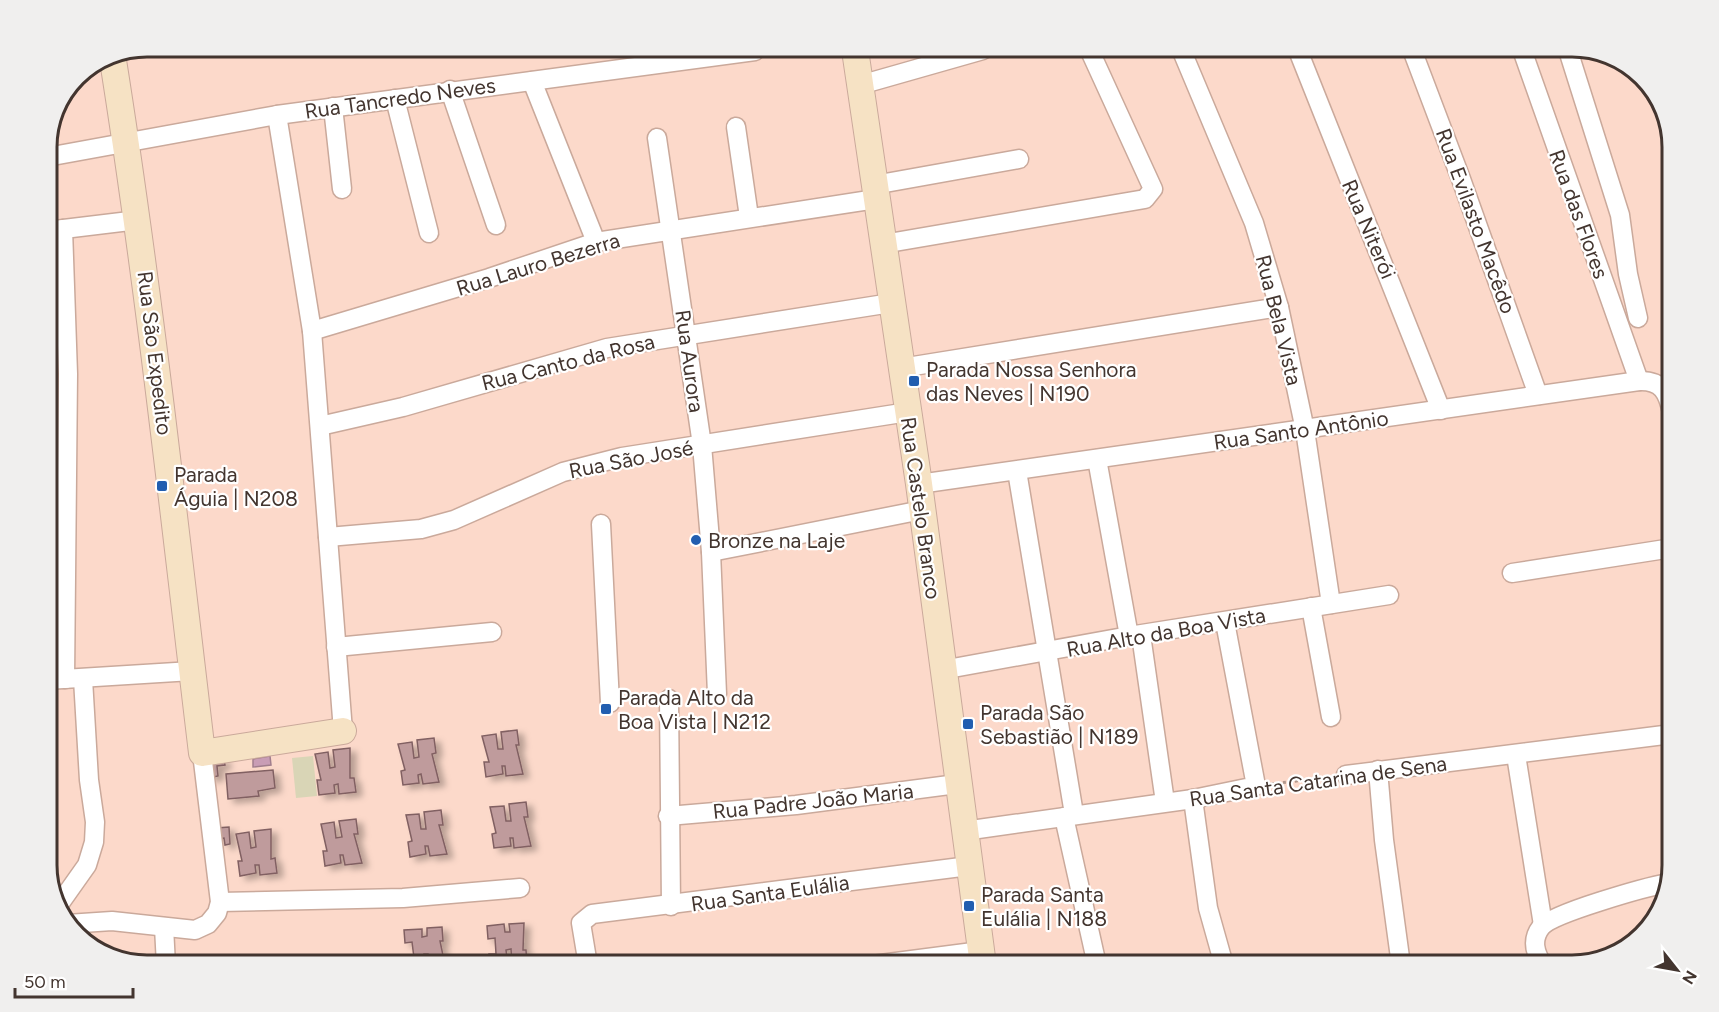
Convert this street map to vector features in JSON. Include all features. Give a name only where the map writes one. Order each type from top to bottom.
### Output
[{"type":"street","name":"Rua Tancredo Neves","points":[[57,154],[277,115],[450,90],[710,57]]},
{"type":"street","name":"Rua Castelo Branco","points":[[856,57],[919,484],[957,784],[982,955]]},
{"type":"street","points":[[860,85],[958,57]]},
{"type":"street","points":[[883,244],[1144,199],[1153,189],[1093,57]]},
{"type":"street","name":"Rua Bela Vista","points":[[1185,57],[1254,223],[1279,307],[1305,430],[1331,604]]},
{"type":"street","name":"Rua Niterói","points":[[1301,57],[1441,410]]},
{"type":"street","name":"Rua Evilasto Macêdo","points":[[1415,57],[1538,395]]},
{"type":"street","name":"Rua das Flores","points":[[1525,57],[1639,381]]},
{"type":"street","points":[[1570,57],[1620,215],[1628,274],[1638,318]]},
{"type":"street","name":"Rua São Expedito","points":[[114,64],[138,220],[166,433],[220,902]]},
{"type":"street","points":[[532,81],[596,242]]},
{"type":"street","points":[[450,90],[496,225]]},
{"type":"street","points":[[394,99],[429,233]]},
{"type":"street","points":[[333,107],[342,189]]},
{"type":"street","points":[[202,753],[343,731],[312,331],[277,115]]},
{"type":"street","points":[[736,128],[749,217]]},
{"type":"street","name":"Rua Aurora","points":[[657,138],[702,445],[711,552],[717,694]]},
{"type":"street","name":"Rua Lauro Bezerra","points":[[312,331],[489,278],[596,242],[749,217],[875,192],[1019,159]]},
{"type":"street","points":[[57,230],[138,220]]},
{"type":"street","points":[[57,252],[68,374],[65,679],[89,780],[96,822],[94,842],[87,865],[64,898]]},
{"type":"street","name":"Rua Canto da Rosa","points":[[320,426],[403,407],[607,348],[891,303]]},
{"type":"street","points":[[901,368],[1279,307]]},
{"type":"street","points":[[1639,381],[1657,383],[1662,388]]},
{"type":"street","name":"Rua Santo Antônio","points":[[919,484],[1639,381]]},
{"type":"street","name":"Rua São José","points":[[328,537],[421,529],[454,520],[563,472],[622,457],[908,412]]},
{"type":"street","points":[[1097,459],[1135,635],[1165,802]]},
{"type":"street","points":[[1017,471],[1048,652],[1069,816],[1095,955]]},
{"type":"street","points":[[711,552],[922,510]]},
{"type":"street","points":[[602,524],[610,702]]},
{"type":"street","points":[[1512,573],[1662,550]]},
{"type":"street","name":"Rua Alto da Boa Vista","points":[[942,670],[1135,635],[1389,595]]},
{"type":"street","points":[[1311,607],[1331,717]]},
{"type":"street","points":[[1225,622],[1256,786]]},
{"type":"street","points":[[336,647],[492,632]]},
{"type":"street","points":[[65,679],[192,671]]},
{"type":"street","points":[[669,699],[668,816],[671,906]]},
{"type":"street","name":"Rua Santa Catarina de Sena","points":[[1346,775],[1662,735]]},
{"type":"street","points":[[1516,755],[1543,925]]},
{"type":"street","points":[[1378,770],[1384,840],[1400,955]]},
{"type":"street","name":"Rua Padre João Maria","points":[[668,816],[796,805],[957,784]]},
{"type":"street","name":"Rua Santa Catarina de Sena","points":[[964,831],[1193,799],[1256,786]]},
{"type":"street","points":[[1193,799],[1208,908],[1221,955]]},
{"type":"street","name":"Rua Santa Eulália","points":[[586,955],[581,923],[592,914],[671,906],[969,866]]},
{"type":"street","points":[[1538,955],[1534,946],[1536,936],[1543,925],[1591,905],[1659,885]]},
{"type":"street","points":[[78,923],[112,921],[195,930],[208,924],[217,914],[220,902],[403,898],[520,888]]},
{"type":"street","points":[[164,927],[165,955]]},
{"type":"path","name":"Rua Santa Catarina de Sena","points":[[1256,786],[1346,775]]},
{"type":"shaded area","points":[[270,756],[271,765],[253,767],[253,759]]},
{"type":"shaded area","points":[[313,756],[317,796],[296,798],[292,758]]},
{"type":"building","points":[[517,730],[519,745],[516,745],[523,774],[506,776],[505,766],[502,766],[503,774],[486,777],[484,762],[489,762],[482,736],[496,734],[498,749],[503,749],[501,732]]},
{"type":"building","points":[[434,738],[436,753],[432,754],[439,782],[423,784],[421,774],[418,775],[419,783],[403,785],[401,771],[405,770],[398,744],[412,742],[414,758],[419,757],[417,740]]},
{"type":"building","points":[[350,748],[350,778],[354,778],[356,792],[339,794],[338,784],[334,785],[335,793],[319,795],[317,780],[321,780],[315,754],[328,752],[330,768],[335,767],[333,750]]},
{"type":"building","points":[[224,759],[225,765],[217,766],[218,776],[209,778],[208,761]]},
{"type":"building","points":[[273,770],[275,788],[258,791],[259,796],[228,799],[226,774]]},
{"type":"building","points":[[526,802],[528,817],[524,817],[531,846],[514,848],[513,838],[510,838],[511,846],[494,848],[492,834],[496,833],[490,807],[504,806],[506,821],[511,821],[509,804]]},
{"type":"building","points":[[441,810],[443,825],[439,825],[447,854],[430,856],[428,846],[425,846],[426,854],[410,857],[408,842],[412,841],[406,815],[419,814],[421,829],[426,829],[424,812]]},
{"type":"building","points":[[356,819],[358,834],[354,834],[362,863],[345,865],[343,855],[340,855],[341,863],[325,866],[323,851],[327,851],[321,824],[334,822],[336,838],[342,837],[339,821]]},
{"type":"building","points":[[229,827],[230,844],[225,845],[224,838],[217,839],[216,828]]},
{"type":"building","points":[[271,829],[271,859],[275,858],[277,873],[260,875],[259,865],[255,865],[256,873],[240,876],[238,861],[242,861],[236,834],[249,832],[251,848],[256,847],[254,831]]},
{"type":"building","points":[[524,923],[523,950],[526,950],[526,955],[511,955],[511,949],[506,950],[507,955],[489,955],[496,954],[495,938],[488,939],[487,926],[504,924],[505,932],[510,932],[509,924]]},
{"type":"building","points":[[442,927],[443,941],[440,941],[443,955],[414,955],[412,942],[405,943],[404,930],[422,929],[422,937],[427,936],[427,928]]},
{"type":"place","name":"Parada Nossa Senhora das Neves | N190","points":[[914,381]]},
{"type":"place","name":"Parada Águia | N208","points":[[162,486]]},
{"type":"place","name":"Bronze na Laje","points":[[696,540]]},
{"type":"place","name":"Parada Alto da Boa Vista | N212","points":[[606,709]]},
{"type":"place","name":"Parada São Sebastião | N189","points":[[968,724]]},
{"type":"place","name":"Parada Santa Eulália | N188","points":[[969,906]]}]
